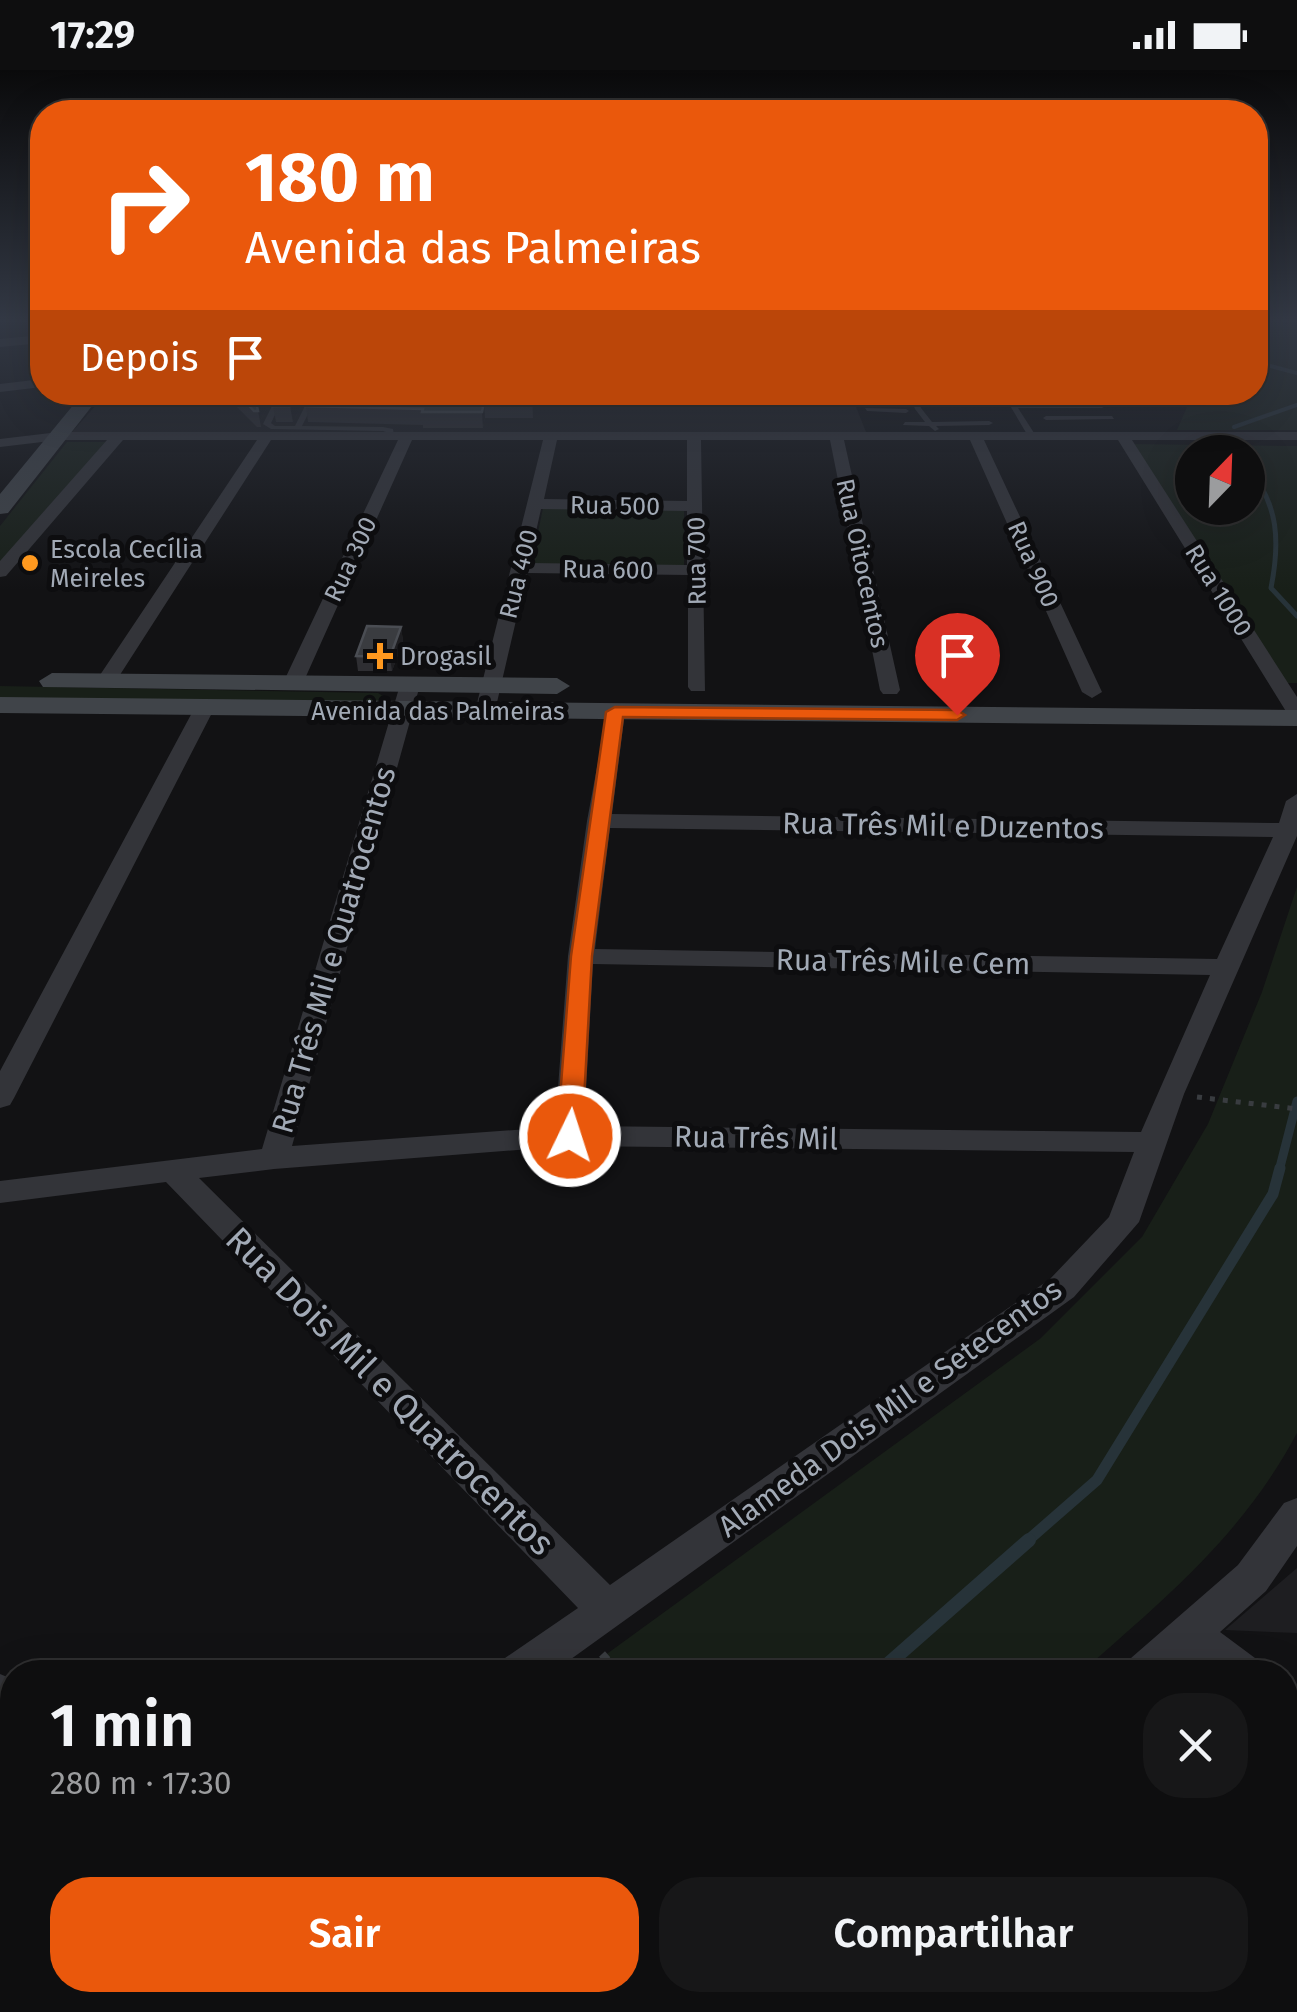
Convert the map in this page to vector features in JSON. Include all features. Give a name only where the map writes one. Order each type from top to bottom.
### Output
[{"type":"street","points":[[0,508],[80,410]]},
{"type":"street","points":[[0,442],[59,436],[836,436],[907,430],[982,430],[1032,436],[1297,436]]},
{"type":"street","name":"Rua 900","points":[[982,430],[1092,692]]},
{"type":"street","points":[[0,572],[119,436]]},
{"type":"street","points":[[106,681],[267,436]]},
{"type":"street","name":"Rua 300","points":[[293,683],[398,436]]},
{"type":"street","name":"Rua 400","points":[[488,698],[552,436]]},
{"type":"street","name":"Rua 700","points":[[694,436],[698,687]]},
{"type":"street","name":"Rua Oitocentos","points":[[836,436],[890,690]]},
{"type":"street","name":"Rua 1000","points":[[1122,436],[1294,705]]},
{"type":"street","name":"Rua 500","points":[[535,504],[696,506]]},
{"type":"street","name":"Rua 600","points":[[520,568],[696,570]]},
{"type":"street","name":"Avenida das Palmeiras","points":[[0,700],[106,681],[293,683],[406,697]]},
{"type":"street","name":"Avenida das Palmeiras","points":[[0,700],[204,709],[406,697],[488,698],[698,687],[1092,692],[1294,705]]},
{"type":"street","name":"Rua Três Mil e Quatrocentos","points":[[274,1158],[406,697]]},
{"type":"street","name":"Avenida das Palmeiras","points":[[488,698],[615,712],[1294,705]]},
{"type":"street","points":[[0,1098],[204,709]]},
{"type":"street","points":[[570,1136],[581,956],[615,712]]},
{"type":"street","name":"Alameda Dois Mil e Setecentos","points":[[537,1660],[1062,1288],[1123,1222],[1170,1094],[1288,830],[1297,801]]},
{"type":"street","name":"Rua Três Mil e Duzentos","points":[[598,821],[1288,830]]},
{"type":"street","name":"Rua Três Mil e Cem","points":[[581,956],[1224,967]]},
{"type":"street","name":"Rua Três Mil","points":[[0,1192],[274,1158],[570,1136],[1154,1142]]},
{"type":"street","name":"Rua Dois Mil e Quatrocentos","points":[[173,1170],[607,1610]]},
{"type":"street","points":[[1159,1660],[1252,1578],[1297,1515]]},
{"type":"street","points":[[1188,1632],[1224,1660]]},
{"type":"lane","points":[[274,410],[266,424],[273,428],[383,428],[398,436]]},
{"type":"lane","points":[[296,429],[306,410]]},
{"type":"lane","points":[[879,410],[914,410]]},
{"type":"lane","points":[[919,410],[935,430]]},
{"type":"lane","points":[[1016,410],[1032,436]]},
{"type":"lane","points":[[1040,410],[1056,436]]},
{"type":"lane","points":[[906,411],[901,416],[907,430]]},
{"type":"lane","points":[[1046,418],[1112,418]]},
{"type":"path","points":[[1170,1094],[1297,1109]]},
{"type":"shaded area","points":[[92,410],[857,410],[866,432],[72,432]]},
{"type":"shaded area","points":[[1186,410],[1297,410],[1297,430],[1177,430]]},
{"type":"shaded area","points":[[67,442],[107,442],[0,563],[0,526]]},
{"type":"shaded area","points":[[1131,444],[1175,445],[1175,512]]},
{"type":"shaded area","points":[[1265,446],[1297,446],[1297,683],[1286,683],[1184,525],[1265,525]]},
{"type":"shaded area","points":[[543,508],[684,510],[684,567],[531,566]]},
{"type":"shaded area","points":[[0,686],[378,693],[385,697],[377,702],[0,701]]},
{"type":"shaded area","points":[[1297,887],[1297,1433],[1252,1503],[1201,1563],[1095,1660],[598,1660],[1041,1338],[1142,1237],[1208,1124],[1262,992]]},
{"type":"shaded area","points":[[1297,1568],[1297,1633],[1225,1630]]},
{"type":"building","points":[[423,410],[482,410],[482,412]]},
{"type":"building","points":[[367,626],[401,627],[390,657],[356,656]]},
{"type":"waterway","points":[[1234,427],[1284,410]]},
{"type":"waterway","points":[[1265,494],[1276,540],[1271,588],[1297,616]]},
{"type":"waterway","points":[[1279,1171],[1297,1101]]},
{"type":"waterway","points":[[1026,1542],[1097,1480],[1273,1194],[1280,1168]]},
{"type":"waterway","points":[[893,1660],[1029,1540]]},
{"type":"place","name":"Escola Cecília Meireles","points":[[30,563]]},
{"type":"place","name":"Drogasil","points":[[380,656]]},
{"type":"route","points":[[570,1136],[581,956],[615,712],[957,715]]}]
